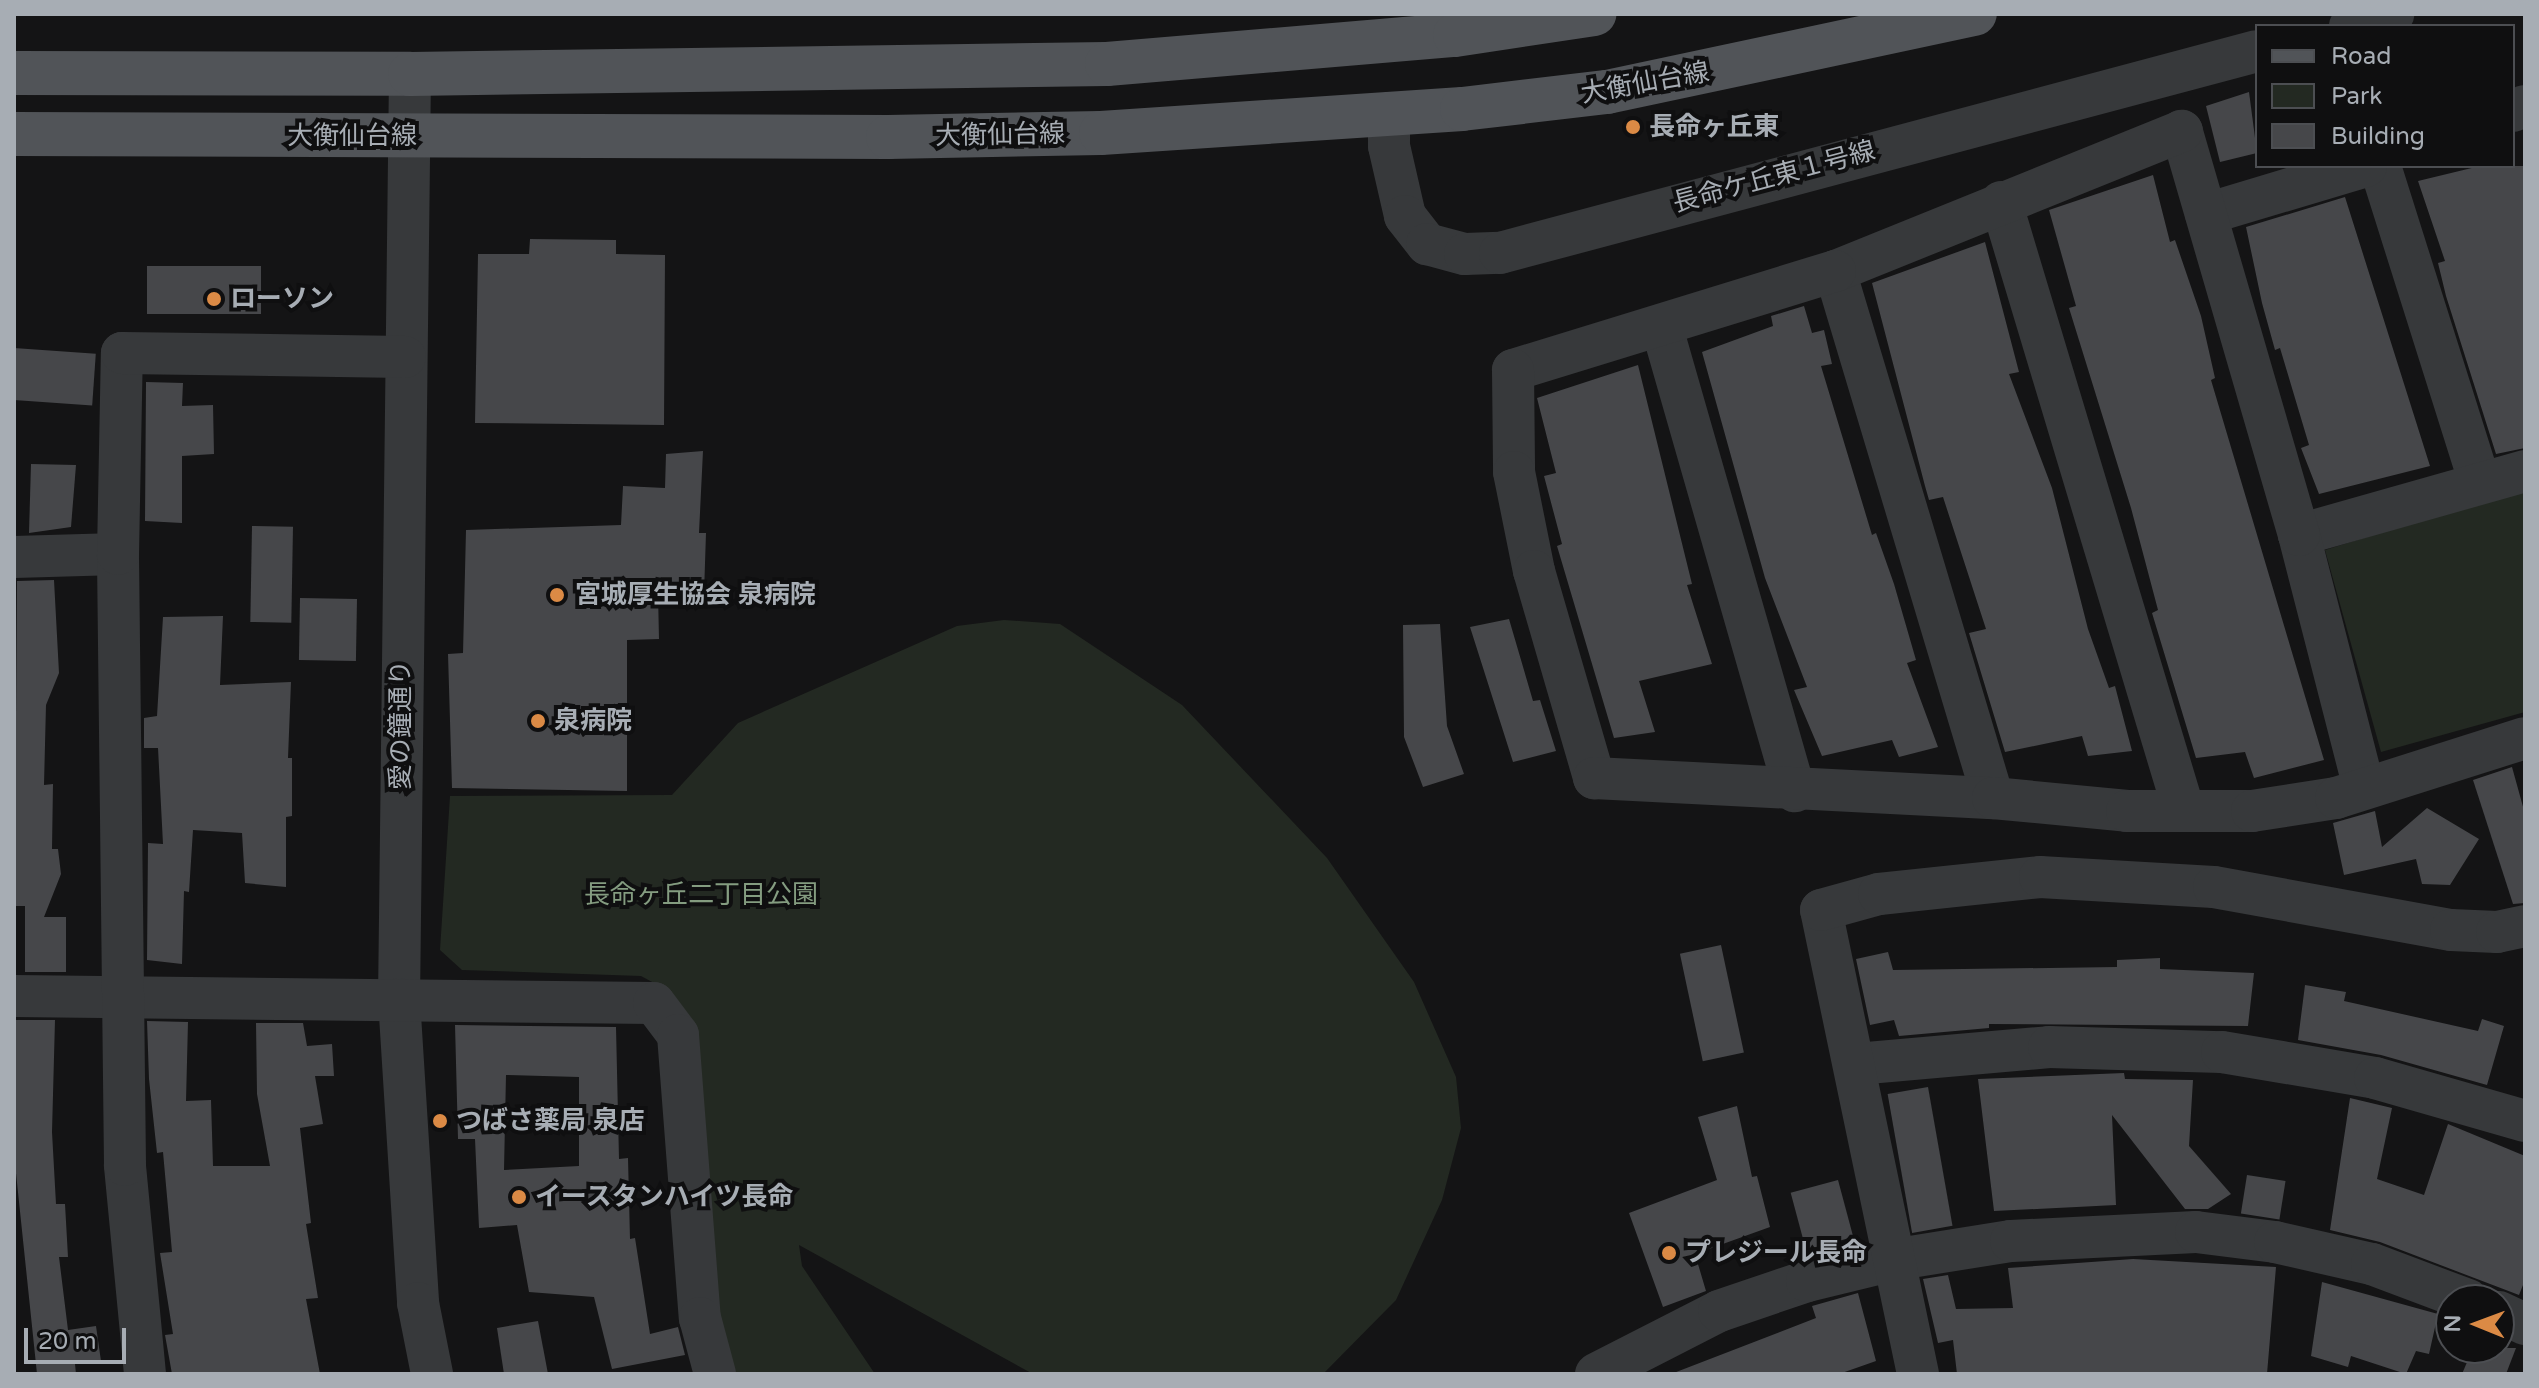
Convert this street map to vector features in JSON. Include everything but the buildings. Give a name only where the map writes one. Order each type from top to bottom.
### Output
[{"type":"main road","points":[[14,73],[410,74],[1107,64],[1455,35],[1594,14]]},
{"type":"main road","name":"大衡仙台線","points":[[14,134],[1101,133],[1389,113],[1607,92],[1975,14]]},
{"type":"street","points":[[2357,24],[2393,14]]},
{"type":"street","name":"長命ケ丘東１号線","points":[[1389,113],[1389,146],[1405,216],[1427,244],[1465,254],[1500,253],[2255,52]]},
{"type":"street","name":"愛の鐘通り","points":[[410,74],[399,999],[418,1303],[432,1374]]},
{"type":"street","points":[[2364,788],[2299,535],[2182,131],[1835,271],[1662,328],[1513,370],[1514,472],[1534,571],[1594,778],[1795,791],[1993,798],[2127,811],[2252,811],[2336,798],[2525,738]]},
{"type":"street","points":[[2206,214],[2359,168]]},
{"type":"street","points":[[2381,168],[2480,483]]},
{"type":"street","points":[[2001,202],[2184,811]]},
{"type":"street","points":[[1835,271],[1993,798]]},
{"type":"street","points":[[1662,328],[1795,791]]},
{"type":"street","points":[[145,1374],[125,1165],[118,554],[122,353],[405,357]]},
{"type":"street","points":[[2299,535],[2525,471]]},
{"type":"street","points":[[14,557],[118,554]]},
{"type":"street","points":[[1918,1374],[1898,1259],[1821,910],[1879,894],[2040,877],[2119,879],[2214,887],[2451,930],[2497,932],[2525,926]]},
{"type":"street","points":[[14,996],[654,1003],[678,1035],[700,1318],[715,1374]]},
{"type":"street","points":[[1856,1064],[2049,1047],[2222,1052],[2375,1078],[2525,1121]]},
{"type":"street","points":[[1596,1374],[1719,1311],[1898,1259],[2011,1241],[2196,1232],[2275,1242],[2372,1264],[2435,1288]]},
{"type":"green space","points":[[2525,488],[2525,712],[2381,752],[2325,550]]},
{"type":"green space","name":"長命ヶ丘二丁目公園","points":[[1004,620],[1060,624],[1182,705],[1327,858],[1414,982],[1456,1077],[1461,1128],[1442,1200],[1396,1300],[1323,1374],[1033,1374],[799,1245],[802,1266],[875,1374],[731,1374],[716,1313],[667,990],[641,976],[462,970],[440,950],[450,796],[672,795],[738,723],[957,626]]},
{"type":"place","name":"長命ヶ丘東","points":[[1633,127]]},
{"type":"place","name":"ローソン","points":[[214,299]]},
{"type":"place","name":"宮城厚生協会 泉病院","points":[[557,595]]},
{"type":"place","name":"泉病院","points":[[538,721]]},
{"type":"place","name":"つばさ薬局 泉店","points":[[440,1121]]},
{"type":"place","name":"イースタンハイツ長命","points":[[519,1197]]},
{"type":"place","name":"プレジール長命","points":[[1669,1253]]}]
